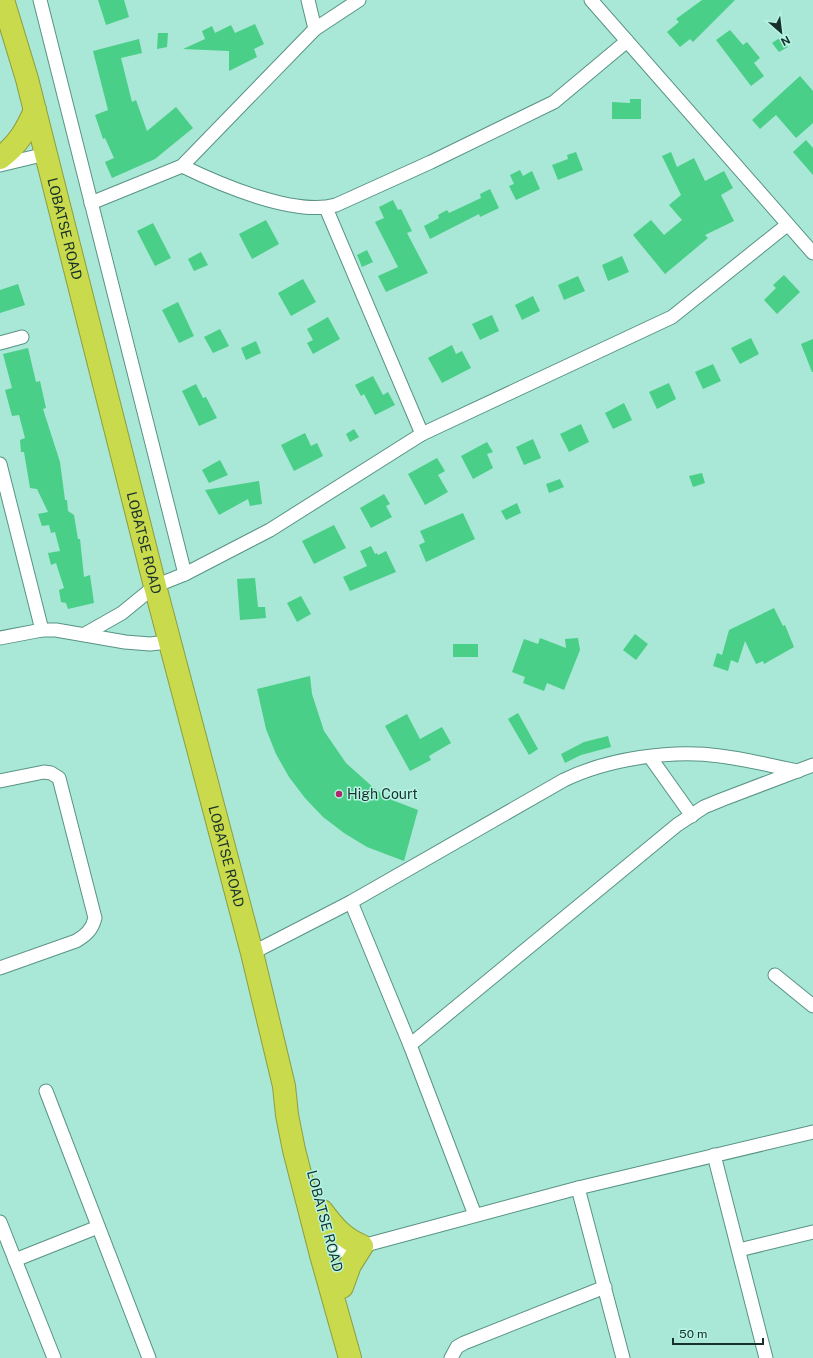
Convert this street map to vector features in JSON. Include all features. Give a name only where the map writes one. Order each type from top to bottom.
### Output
[{"type":"highway","name":"LOBATSE ROAD","points":[[3,0],[35,110],[169,642],[252,953],[284,1086],[287,1115],[294,1150],[327,1254],[350,1358]]},
{"type":"highway","points":[[0,158],[21,138],[29,126],[35,110]]},
{"type":"highway","name":"LOBATSE ROAD","points":[[284,1086],[297,1115],[322,1211],[327,1254],[342,1287],[362,1358]]},
{"type":"highway","points":[[322,1211],[338,1232],[349,1241],[362,1246],[350,1265],[342,1287]]},
{"type":"street","points":[[40,0],[185,574]]},
{"type":"street","points":[[308,0],[315,29]]},
{"type":"street","points":[[91,203],[182,166],[315,29],[359,0]]},
{"type":"street","points":[[591,0],[813,253]]},
{"type":"street","points":[[182,166],[216,183],[292,206],[310,209],[326,208],[336,205],[431,162],[554,102],[627,41]]},
{"type":"street","points":[[0,165],[46,154]]},
{"type":"street","points":[[326,208],[422,434]]},
{"type":"street","points":[[85,634],[122,613],[155,586],[185,574],[270,530],[422,434],[672,317],[787,225]]},
{"type":"street","points":[[0,343],[22,337]]},
{"type":"street","points":[[0,464],[42,630]]},
{"type":"street","points":[[0,638],[42,630],[85,634],[125,642],[150,644],[169,642]]},
{"type":"street","points":[[252,953],[351,902],[572,777],[612,762],[650,757],[695,754],[719,756],[798,771]]},
{"type":"street","points":[[650,757],[692,816]]},
{"type":"street","points":[[410,1044],[663,835],[692,816],[721,800],[813,765]]},
{"type":"street","points":[[0,781],[44,772],[51,773],[59,778],[95,918],[93,926],[86,935],[76,941],[0,968]]},
{"type":"street","points":[[351,902],[410,1044],[475,1215]]},
{"type":"street","points":[[775,975],[813,1006]]},
{"type":"street","points":[[46,1091],[148,1358]]},
{"type":"street","points":[[327,1254],[578,1188],[813,1132]]},
{"type":"street","points":[[714,1155],[766,1358]]},
{"type":"street","points":[[578,1188],[623,1358]]},
{"type":"street","points":[[0,1222],[54,1358]]},
{"type":"street","points":[[15,1260],[98,1227]]},
{"type":"street","points":[[739,1250],[813,1232]]},
{"type":"street","points":[[451,1358],[457,1347],[464,1343],[605,1287]]},
{"type":"building","points":[[98,0],[124,0],[129,17],[106,25]]},
{"type":"building","points":[[702,0],[735,0],[693,42],[690,39],[680,47],[667,32],[679,22],[676,19]]},
{"type":"building","points":[[255,24],[264,44],[254,49],[257,57],[229,71],[229,51],[183,49],[205,39],[202,31],[212,26],[215,33],[231,25],[235,33]]},
{"type":"building","points":[[730,30],[743,45],[747,42],[760,58],[754,63],[764,76],[751,86],[716,40]]},
{"type":"building","points":[[158,33],[168,33],[167,47],[157,49]]},
{"type":"building","points":[[781,37],[788,47],[779,52],[772,43]]},
{"type":"building","points":[[139,39],[142,53],[121,58],[132,102],[136,100],[147,131],[176,107],[193,128],[155,159],[112,178],[105,162],[114,158],[105,138],[103,139],[95,115],[108,110],[93,51]]},
{"type":"building","points":[[800,76],[813,91],[813,123],[796,138],[776,115],[760,129],[752,120]]},
{"type":"building","points":[[630,99],[641,99],[641,119],[612,119],[612,102],[630,103]]},
{"type":"building","points":[[806,140],[813,148],[813,175],[793,152]]},
{"type":"building","points":[[576,152],[583,170],[558,180],[552,165],[568,159],[567,155]]},
{"type":"building","points":[[671,152],[677,167],[694,158],[705,181],[724,171],[733,188],[721,195],[734,221],[705,235],[708,238],[665,274],[633,235],[651,220],[664,235],[682,220],[669,205],[681,195],[662,156]]},
{"type":"building","points":[[520,170],[523,176],[532,171],[540,189],[516,200],[509,186],[514,184],[510,175]]},
{"type":"building","points":[[490,189],[499,208],[480,217],[479,214],[430,239],[424,226],[439,218],[438,215],[447,210],[449,213],[481,198],[480,194]]},
{"type":"building","points":[[393,200],[398,210],[401,209],[412,231],[407,233],[428,273],[386,292],[378,276],[398,267],[375,222],[384,218],[379,207]]},
{"type":"building","points":[[266,220],[279,244],[252,259],[239,234]]},
{"type":"building","points":[[153,223],[171,258],[155,266],[137,231]]},
{"type":"building","points":[[367,250],[373,262],[362,267],[357,255]]},
{"type":"building","points":[[201,252],[208,265],[194,271],[188,259]]},
{"type":"building","points":[[622,256],[629,272],[608,281],[602,265]]},
{"type":"building","points":[[784,275],[800,292],[777,314],[764,300],[776,288],[773,285]]},
{"type":"building","points":[[578,276],[585,291],[564,300],[558,285]]},
{"type":"building","points":[[303,279],[316,302],[291,316],[278,293]]},
{"type":"building","points":[[18,284],[25,305],[0,313],[0,290]]},
{"type":"building","points":[[533,296],[540,311],[522,320],[515,305]]},
{"type":"building","points":[[178,302],[194,336],[179,343],[162,310]]},
{"type":"building","points":[[492,315],[499,331],[480,340],[472,324]]},
{"type":"building","points":[[328,317],[340,339],[313,354],[307,343],[313,340],[307,329]]},
{"type":"building","points":[[220,329],[229,346],[213,353],[204,337]]},
{"type":"building","points":[[751,338],[759,354],[740,364],[731,348]]},
{"type":"building","points":[[813,339],[813,372],[812,372],[801,344]]},
{"type":"building","points":[[256,341],[261,353],[246,360],[241,348]]},
{"type":"building","points":[[452,345],[456,354],[462,351],[471,368],[442,383],[428,358]]},
{"type":"building","points":[[28,348],[36,382],[40,381],[46,408],[43,409],[60,462],[65,500],[67,500],[68,511],[74,515],[78,539],[80,539],[84,577],[90,575],[94,603],[68,609],[66,603],[61,602],[59,590],[64,588],[56,563],[51,565],[48,553],[60,551],[55,532],[51,533],[49,525],[42,526],[38,514],[48,512],[37,489],[30,488],[24,452],[21,452],[20,440],[25,438],[19,415],[12,416],[5,390],[12,388],[3,354]]},
{"type":"building","points":[[713,364],[721,381],[703,389],[695,372]]},
{"type":"building","points":[[373,376],[383,395],[388,392],[395,405],[375,415],[364,394],[361,396],[355,385]]},
{"type":"building","points":[[669,383],[676,399],[657,409],[649,392]]},
{"type":"building","points":[[196,384],[203,398],[206,397],[217,418],[199,426],[182,391]]},
{"type":"building","points":[[624,403],[632,420],[613,429],[605,413]]},
{"type":"building","points":[[581,424],[589,442],[569,452],[560,434]]},
{"type":"building","points":[[354,429],[359,437],[350,442],[346,434]]},
{"type":"building","points":[[305,433],[311,446],[317,443],[323,456],[294,471],[281,445]]},
{"type":"building","points":[[533,439],[541,458],[524,465],[516,447]]},
{"type":"building","points":[[487,442],[493,452],[487,454],[493,468],[473,479],[461,456]]},
{"type":"building","points":[[437,458],[445,471],[438,475],[448,492],[425,505],[408,474]]},
{"type":"building","points":[[220,460],[228,475],[209,483],[202,470]]},
{"type":"building","points":[[702,473],[705,483],[693,487],[689,476]]},
{"type":"building","points":[[560,479],[564,487],[549,493],[546,484]]},
{"type":"building","points":[[259,481],[262,504],[250,506],[248,499],[219,515],[205,490]]},
{"type":"building","points":[[384,494],[390,504],[386,506],[392,517],[371,528],[360,508]]},
{"type":"building","points":[[517,503],[521,513],[506,520],[501,511]]},
{"type":"building","points":[[463,513],[475,539],[426,562],[419,545],[425,542],[420,531]]},
{"type":"building","points":[[334,525],[346,548],[314,564],[302,541]]},
{"type":"building","points":[[371,546],[375,554],[377,553],[378,555],[386,551],[396,572],[350,591],[343,577],[367,566],[360,551]]},
{"type":"building","points":[[255,578],[258,607],[265,607],[266,618],[240,620],[237,579]]},
{"type":"building","points":[[301,596],[311,614],[297,622],[287,603]]},
{"type":"building","points":[[774,608],[783,626],[785,625],[794,647],[764,664],[763,661],[756,664],[745,641],[738,663],[731,660],[728,671],[713,666],[717,653],[722,655],[729,630]]},
{"type":"building","points":[[635,634],[648,644],[636,660],[623,650]]},
{"type":"building","points":[[540,638],[566,648],[565,639],[578,638],[580,650],[564,690],[547,683],[544,691],[523,683],[525,677],[512,672],[524,639],[538,644]]},
{"type":"building","points":[[453,644],[478,644],[478,657],[453,657]]},
{"type":"building","points":[[310,676],[312,694],[324,731],[346,763],[375,789],[392,800],[418,810],[404,861],[367,847],[344,833],[323,817],[305,798],[289,777],[276,754],[266,729],[257,689]]},
{"type":"building","points":[[518,713],[538,749],[529,755],[508,719]]},
{"type":"building","points":[[407,714],[420,739],[442,727],[451,743],[429,756],[431,760],[410,771],[385,726]]},
{"type":"building","points":[[608,736],[611,747],[581,755],[565,763],[561,754],[584,742]]},
{"type":"place","name":"High Court","points":[[339,794]]}]
